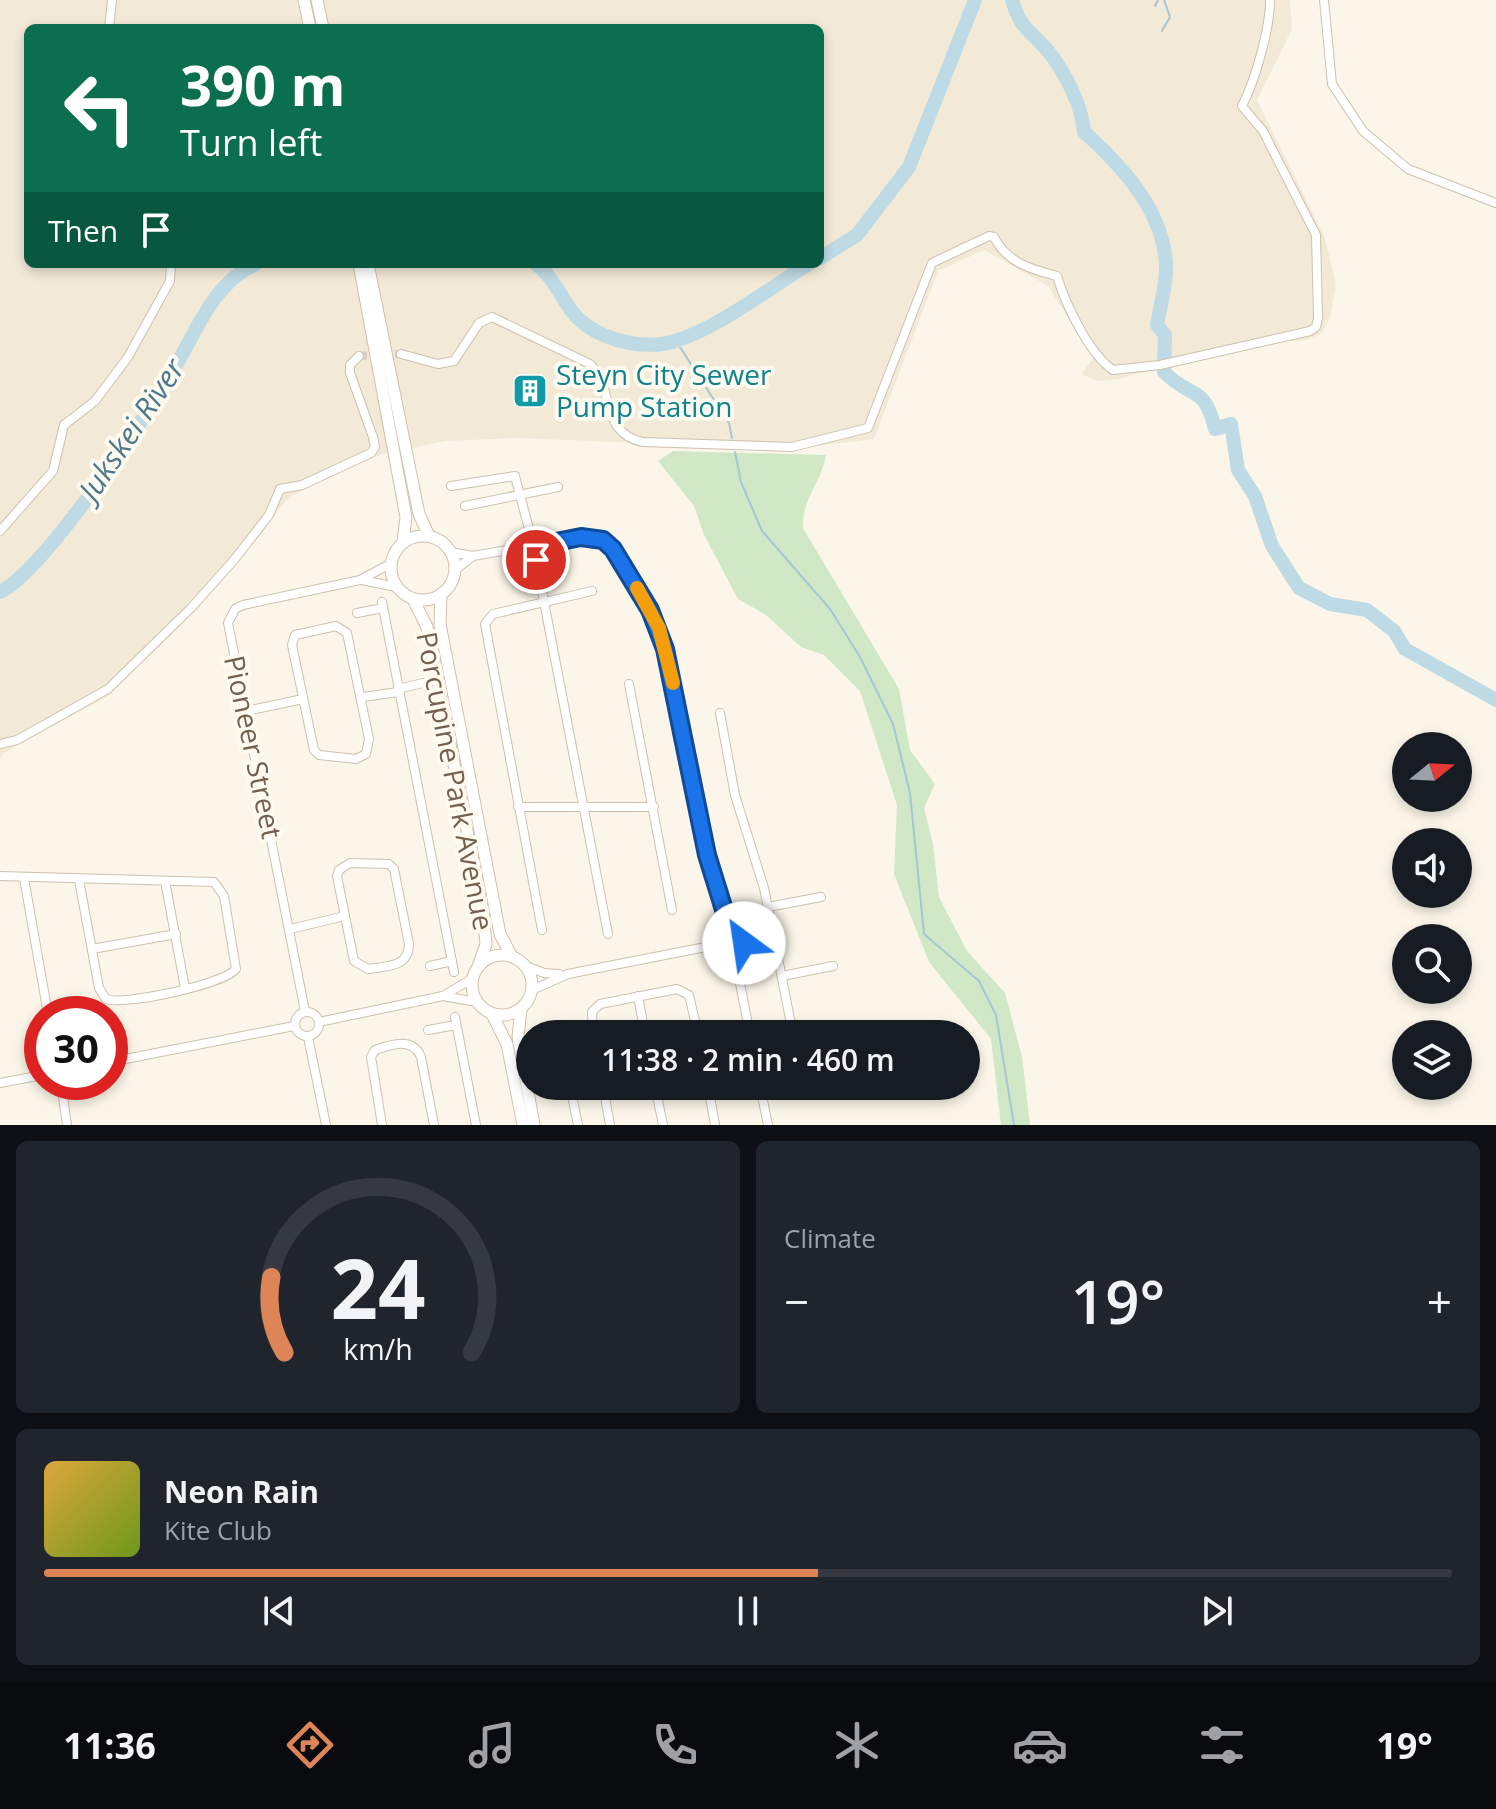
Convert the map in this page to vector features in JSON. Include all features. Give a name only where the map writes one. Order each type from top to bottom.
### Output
[{"type":"street","points":[[109,24],[112,0]]},
{"type":"street","points":[[304,0],[309,24]]},
{"type":"street","points":[[317,0],[322,24]]},
{"type":"street","points":[[401,354],[438,364],[454,361],[479,323],[492,317],[590,364],[600,379],[615,425],[633,439],[796,447],[868,428],[932,263],[991,236],[1003,251],[1034,271],[1057,276],[1065,301],[1111,369],[1160,365],[1307,332],[1317,322],[1316,235],[1263,131],[1242,106],[1251,93],[1270,20],[1270,0]]},
{"type":"street","points":[[1324,0],[1332,84],[1363,131],[1408,169],[1496,203]]},
{"type":"street","points":[[0,531],[53,471],[64,425],[95,401],[128,357],[167,289],[170,268]]},
{"type":"street","points":[[360,268],[419,514],[429,536]]},
{"type":"street","points":[[360,580],[390,564],[403,542],[406,517],[369,268]]},
{"type":"street","points":[[0,744],[17,740],[108,689],[191,608],[234,560],[274,506],[280,489],[302,485],[371,453],[375,447],[373,437],[350,373],[350,365],[359,356]]},
{"type":"street","points":[[451,486],[515,476],[530,533]]},
{"type":"street","points":[[465,506],[558,487]]},
{"type":"street","points":[[530,533],[539,534],[546,544],[546,552],[536,560],[527,559],[519,548],[521,540],[530,533]]},
{"type":"street","points":[[360,580],[396,587],[413,599],[428,600],[441,594],[451,584],[455,570],[451,552],[442,542],[429,536],[403,542]]},
{"type":"street","points":[[546,544],[581,537],[603,540],[613,549],[650,610],[665,649],[707,855],[730,929]]},
{"type":"street","points":[[451,552],[473,556],[519,548]]},
{"type":"street","points":[[455,570],[473,556]]},
{"type":"street","points":[[536,560],[608,934]]},
{"type":"street","points":[[390,564],[396,587]]},
{"type":"street","name":"Pioneer Street","points":[[305,1011],[229,629],[235,609],[255,601],[360,580]]},
{"type":"street","points":[[542,930],[485,624],[493,614],[592,591]]},
{"type":"street","name":"Porcupine Park Avenue","points":[[441,594],[440,624],[466,764],[500,934],[511,955]]},
{"type":"street","name":"Porcupine Park Avenue","points":[[413,599],[427,627],[483,912],[486,944],[479,964]]},
{"type":"street","points":[[357,613],[383,605],[454,972]]},
{"type":"street","points":[[336,626],[347,633],[366,696],[369,746],[366,754],[356,759],[326,757],[314,750],[303,699],[292,645],[295,635],[336,626]]},
{"type":"street","points":[[366,696],[423,683]]},
{"type":"street","points":[[629,684],[672,910]]},
{"type":"street","points":[[246,711],[303,699]]},
{"type":"street","points":[[720,713],[735,795],[758,861],[790,1020]]},
{"type":"street","points":[[518,807],[654,807]]},
{"type":"street","points":[[350,863],[389,864],[399,891],[409,956],[404,962],[387,966],[368,969],[358,966],[345,916],[339,870],[350,863]]},
{"type":"street","points":[[0,876],[210,881],[220,886],[237,966],[232,974],[185,988],[122,1001],[106,999],[99,988],[79,880]]},
{"type":"street","points":[[24,878],[45,996]]},
{"type":"street","points":[[165,881],[185,988]]},
{"type":"street","points":[[768,907],[821,897]]},
{"type":"street","points":[[290,929],[345,916]]},
{"type":"street","points":[[730,929],[739,931],[744,938],[742,947],[734,953],[728,952],[721,944],[722,934],[730,929]]},
{"type":"street","points":[[744,938],[772,933]]},
{"type":"street","points":[[92,949],[176,934]]},
{"type":"street","points":[[534,1125],[518,1037],[521,1009],[532,990],[568,974],[721,944]]},
{"type":"street","points":[[734,953],[747,1020]]},
{"type":"street","points":[[477,1002],[473,978],[479,964],[497,954],[511,955],[526,966],[544,973],[568,974]]},
{"type":"street","points":[[430,966],[452,961]]},
{"type":"street","points":[[526,966],[532,990]]},
{"type":"street","points":[[782,976],[833,966]]},
{"type":"street","points":[[319,1022],[443,996],[473,978]]},
{"type":"street","points":[[590,1020],[595,1008],[677,989],[686,992],[694,1020]]},
{"type":"street","points":[[443,996],[477,1002],[492,1014],[507,1044],[523,1125]]},
{"type":"street","points":[[638,996],[642,1020]]},
{"type":"street","points":[[492,1014],[507,1015],[521,1009]]},
{"type":"street","points":[[305,1011],[315,1015],[319,1022],[318,1030],[308,1037],[298,1033],[294,1026],[298,1015],[305,1011]]},
{"type":"street","points":[[428,1030],[455,1021],[476,1125]]},
{"type":"street","points":[[128,1058],[294,1026]]},
{"type":"street","points":[[308,1037],[326,1125]]},
{"type":"street","points":[[382,1125],[371,1057],[375,1050],[408,1043],[416,1047],[421,1057],[434,1125]]},
{"type":"street","points":[[0,1083],[24,1078]]},
{"type":"street","points":[[63,1100],[67,1125]]},
{"type":"street","points":[[573,1100],[578,1125]]},
{"type":"street","points":[[606,1100],[610,1125]]},
{"type":"street","points":[[658,1100],[663,1125]]},
{"type":"street","points":[[711,1100],[715,1125]]},
{"type":"street","points":[[763,1100],[768,1125]]},
{"type":"shaded area","points":[[0,0],[1290,0],[1292,29],[1257,100],[1325,238],[1336,285],[1330,318],[1322,333],[1307,340],[1250,343],[1119,379],[1097,381],[1082,374],[1093,358],[1048,286],[984,250],[938,271],[874,439],[790,449],[519,438],[445,441],[374,456],[289,497],[202,604],[108,696],[4,753],[0,759]]},
{"type":"green space","points":[[673,451],[826,455],[805,508],[803,528],[899,689],[910,750],[935,784],[924,808],[933,844],[939,897],[967,951],[1005,993],[1022,1057],[1030,1125],[1001,1125],[991,1039],[980,1025],[980,1020],[976,1020],[929,962],[894,874],[897,805],[860,691],[824,655],[801,647],[766,615],[738,599],[704,535],[694,506],[658,461]]},
{"type":"waterway","name":"Jukskei River","points":[[824,256],[857,235],[909,167],[975,0]]},
{"type":"waterway","points":[[1012,0],[1023,24],[1061,69],[1076,100],[1084,132],[1126,174],[1149,207],[1163,244],[1166,264],[1157,325],[1165,335],[1164,372],[1201,398],[1215,429],[1231,424],[1238,470],[1255,496],[1272,546],[1299,588],[1330,604],[1367,610],[1394,631],[1405,649],[1496,700]]},
{"type":"waterway","points":[[1155,6],[1158,0]]},
{"type":"waterway","points":[[1162,31],[1170,17],[1164,0]]},
{"type":"waterway","name":"Jukskei River","points":[[0,592],[19,578],[68,524],[142,419],[208,308],[229,282],[248,268]]},
{"type":"waterway","name":"Jukskei River","points":[[541,268],[586,325],[617,340],[653,345],[675,341],[709,327],[803,268]]},
{"type":"waterway","points":[[676,341],[729,423],[732,438]]},
{"type":"waterway","points":[[735,452],[741,482],[762,531],[830,609],[860,657],[893,724],[910,793],[924,934],[979,981],[996,1015],[1014,1125]]},
{"type":"tunnel","points":[[359,356],[401,354]]},
{"type":"slow traffic","points":[[637,588],[659,628],[673,683]]},
{"type":"place","name":"Steyn City Sewer Pump Station","points":[[530,391]]},
{"type":"route","points":[[536,560],[546,552],[546,544],[581,537],[603,540],[613,549],[650,610],[665,649],[707,855],[730,929],[742,934],[744,943]]}]
